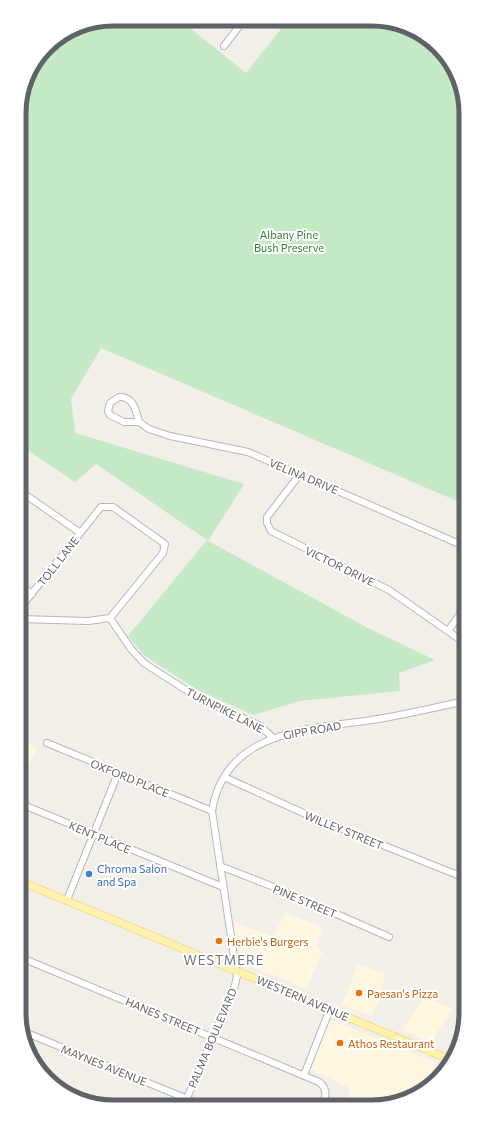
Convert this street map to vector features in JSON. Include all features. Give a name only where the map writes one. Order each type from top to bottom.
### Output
[{"type":"main road","name":"WESTERN AVENUE","points":[[26,884],[446,1058]]},
{"type":"street","points":[[224,46],[239,26]]},
{"type":"street","name":"VELINA DRIVE","points":[[139,422],[129,423],[113,418],[108,411],[110,403],[119,397],[128,398],[134,406],[139,422],[149,429],[170,436],[248,452],[459,544]]},
{"type":"street","name":"VICTOR DRIVE","points":[[300,474],[267,517],[269,529],[289,541],[389,590],[459,638]]},
{"type":"street","points":[[26,495],[79,532]]},
{"type":"street","name":"TOLL LANE","points":[[26,601],[98,509],[109,506],[160,539],[165,544],[163,553],[110,618]]},
{"type":"street","points":[[26,590],[32,594]]},
{"type":"street","points":[[448,631],[459,614]]},
{"type":"street","points":[[26,619],[88,621],[110,618]]},
{"type":"street","name":"TURNPIKE LANE","points":[[110,618],[131,649],[144,663],[203,701],[259,725],[272,737]]},
{"type":"street","name":"GIPP ROAD","points":[[236,970],[212,811],[216,794],[224,777],[233,765],[245,753],[272,737],[301,730],[459,703]]},
{"type":"street","name":"OXFORD PLACE","points":[[47,744],[212,811]]},
{"type":"street","points":[[67,900],[118,773]]},
{"type":"street","name":"WILLEY STREET","points":[[224,777],[317,819],[459,876]]},
{"type":"street","name":"KENT PLACE","points":[[26,806],[223,887]]},
{"type":"street","name":"PINE STREET","points":[[220,866],[284,891],[389,937]]},
{"type":"street","name":"HANES STREET","points":[[26,960],[304,1075],[324,1086],[326,1092],[323,1100]]},
{"type":"street","name":"PALMA BOULEVARD","points":[[187,1098],[236,981],[236,970]]},
{"type":"street","points":[[304,1075],[330,1009]]},
{"type":"street","name":"MAYNES AVENUE","points":[[29,1034],[191,1100]]},
{"type":"shaded area","points":[[26,741],[37,749],[26,770]]},
{"type":"shaded area","points":[[286,913],[322,927],[317,946],[322,952],[307,989],[244,964],[239,960],[234,929],[235,923],[273,936]]},
{"type":"shaded area","points":[[358,965],[385,973],[381,996],[371,1016],[342,1005]]},
{"type":"shaded area","points":[[424,997],[453,1009],[436,1034],[432,1043],[402,1030]]},
{"type":"shaded area","points":[[330,1019],[435,1062],[431,1074],[421,1085],[411,1091],[395,1097],[372,1100],[347,1100],[351,1089],[310,1068]]},
{"type":"green space","name":"Albany Pine Bush Preserve","points":[[107,26],[193,26],[191,29],[246,73],[283,26],[378,26],[411,35],[434,51],[447,69],[452,79],[456,90],[459,113],[459,502],[101,348],[71,399],[75,433],[244,484],[208,541],[368,628],[435,660],[399,673],[400,691],[299,701],[253,715],[196,689],[145,656],[128,636],[207,540],[96,464],[75,482],[26,449],[26,107],[29,90],[33,79],[41,64],[51,51],[74,35]]},
{"type":"place","name":"Chroma Salon and Spa","points":[[89,874]]},
{"type":"place","name":"Herbie's Burgers","points":[[219,941]]},
{"type":"place","name":"Paesan's Pizza","points":[[359,993]]},
{"type":"place","name":"Athos Restaurant","points":[[340,1043]]},
{"type":"district","name":"WESTMERE","points":[[224,960]]}]
